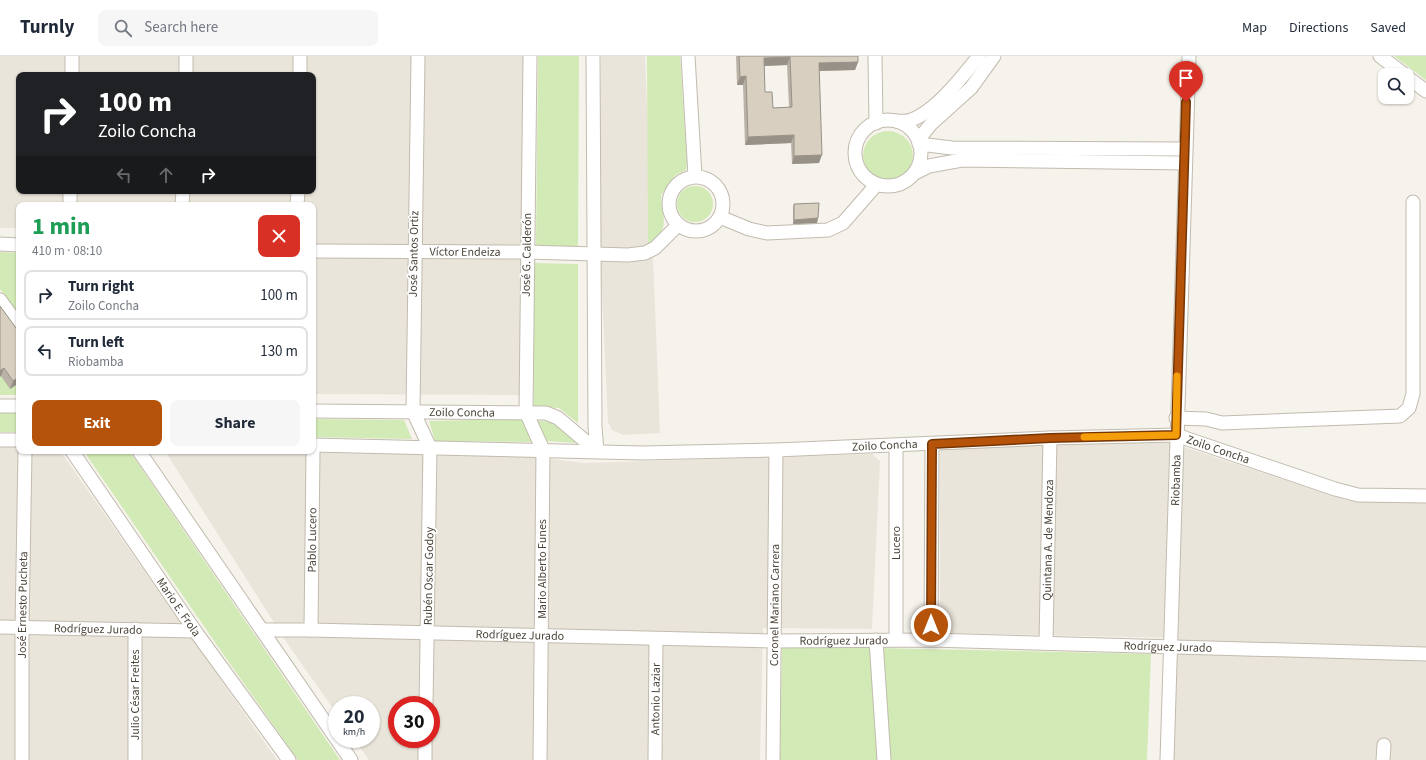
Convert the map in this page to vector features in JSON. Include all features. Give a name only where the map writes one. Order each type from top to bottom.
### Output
[{"type":"street","points":[[72,56],[72,72]]},
{"type":"street","points":[[186,56],[186,72]]},
{"type":"street","points":[[300,56],[300,72]]},
{"type":"street","name":"José Santos Ortiz","points":[[418,56],[412,411],[430,448]]},
{"type":"street","name":"José G. Calderón","points":[[530,56],[526,412],[543,450]]},
{"type":"street","points":[[593,56],[593,255],[595,427],[597,451]]},
{"type":"street","points":[[688,56],[695,176]]},
{"type":"street","points":[[875,56],[876,123]]},
{"type":"street","points":[[979,56],[959,82],[928,110],[910,121],[876,123],[867,128],[856,144],[855,154],[857,164],[861,172],[868,180],[885,186],[902,183],[915,173],[929,166],[962,160],[1184,164]]},
{"type":"street","points":[[919,142],[931,124],[971,88],[994,56]]},
{"type":"street","name":"Riobamba","points":[[1167,760],[1184,149],[1189,56]]},
{"type":"street","points":[[1380,56],[1396,68]]},
{"type":"street","points":[[1414,82],[1426,91]]},
{"type":"street","points":[[894,121],[908,128],[919,142],[920,159],[915,173]]},
{"type":"street","points":[[919,142],[952,148],[1184,149]]},
{"type":"street","points":[[695,176],[710,181],[721,193],[723,209],[720,217],[708,228],[701,231],[689,230],[678,225],[669,211],[670,195],[680,182],[695,176]]},
{"type":"street","points":[[720,217],[749,229],[767,233],[828,230],[843,223],[877,184]]},
{"type":"street","points":[[1176,418],[1206,419],[1222,423],[1400,416],[1409,408],[1413,394],[1413,202]]},
{"type":"street","name":"Víctor Endeiza","points":[[316,251],[527,252],[628,255],[644,253],[655,248],[678,225]]},
{"type":"street","points":[[0,244],[16,245]]},
{"type":"street","points":[[0,300],[16,322]]},
{"type":"street","points":[[0,406],[16,406]]},
{"type":"street","name":"Zoilo Concha","points":[[316,410],[546,413],[558,418],[597,451]]},
{"type":"street","name":"Zoilo Concha","points":[[316,445],[643,452],[776,450],[896,446],[1050,438],[1176,435],[1335,489],[1358,494],[1426,496]]},
{"type":"street","name":"Quintana A. de Mendoza","points":[[1046,643],[1050,438]]},
{"type":"street","points":[[0,440],[16,440]]},
{"type":"street","points":[[931,640],[932,444]]},
{"type":"street","name":"Lucero","points":[[896,446],[896,640]]},
{"type":"street","name":"Rubén Oscar Godoy","points":[[426,696],[430,448]]},
{"type":"street","name":"Mario Alberto Funes","points":[[540,760],[543,450]]},
{"type":"street","name":"Coronel Mariano Carrera","points":[[773,760],[776,450]]},
{"type":"street","name":"José Ernesto Pucheta","points":[[22,760],[22,628],[25,454]]},
{"type":"street","name":"Mario E. Frola","points":[[74,454],[195,631],[289,760]]},
{"type":"street","points":[[141,454],[351,760]]},
{"type":"street","name":"Pablo Lucero","points":[[311,630],[313,454]]},
{"type":"street","name":"Rodríguez Jurado","points":[[0,627],[195,631]]},
{"type":"street","name":"Julio César Freites","points":[[135,629],[135,760]]},
{"type":"street","name":"Rodríguez Jurado","points":[[262,630],[428,632],[774,641],[931,640],[1426,654]]},
{"type":"street","name":"Antonio Laziar","points":[[655,760],[656,639]]},
{"type":"street","points":[[876,640],[884,760]]},
{"type":"street","points":[[1383,760],[1384,745]]},
{"type":"street","points":[[425,748],[425,760]]},
{"type":"shaded area","points":[[0,56],[523,56],[520,395],[316,394],[316,202],[16,202],[16,228],[0,228]]},
{"type":"shaded area","points":[[601,56],[645,56],[660,433],[623,435],[612,430],[608,422],[600,251]]},
{"type":"shaded area","points":[[1166,441],[1348,501],[1426,503],[1426,760],[1173,760],[1175,638],[952,633],[940,624],[940,447]]},
{"type":"shaded area","points":[[0,447],[16,447],[16,454],[62,454],[277,760],[0,760]]},
{"type":"shaded area","points":[[316,453],[521,455],[584,463],[872,454],[880,461],[872,629],[763,628],[760,760],[369,760],[360,748],[380,748],[380,696],[328,696],[328,701],[289,646],[167,454],[316,454]]},
{"type":"green space","points":[[538,56],[579,56],[578,246],[536,246]]},
{"type":"green space","points":[[647,56],[680,56],[687,162],[686,170],[676,175],[661,195],[664,218],[663,228],[648,246]]},
{"type":"green space","points":[[1394,56],[1426,56],[1426,80],[1414,71],[1414,68],[1410,68]]},
{"type":"green space","points":[[883,131],[893,131],[906,138],[913,151],[913,161],[906,174],[893,181],[883,181],[874,177],[867,170],[863,161],[863,151],[867,142],[874,135]]},
{"type":"green space","points":[[699,186],[708,191],[712,197],[712,211],[708,217],[699,222],[691,222],[682,217],[678,211],[677,200],[682,191],[688,187]]},
{"type":"green space","points":[[0,252],[16,253],[16,311],[0,289]]},
{"type":"green space","points":[[533,263],[578,264],[578,423],[559,408],[534,407]]},
{"type":"green space","points":[[0,311],[16,335],[16,395],[0,395]]},
{"type":"green space","points":[[0,413],[16,413],[16,432],[0,432]]},
{"type":"green space","points":[[316,419],[404,420],[412,439],[316,437]]},
{"type":"green space","points":[[523,419],[532,442],[435,441],[429,421]]},
{"type":"green space","points":[[537,421],[555,424],[576,443],[546,441]]},
{"type":"green space","points":[[87,454],[130,454],[133,456],[328,742],[328,748],[332,748],[340,760],[298,760],[221,651]]},
{"type":"green space","points":[[782,646],[1151,654],[1147,760],[780,760]]},
{"type":"building","points":[[739,56],[858,56],[858,62],[819,63],[822,155],[794,156],[794,135],[748,137],[746,76],[740,77]],"holes":[[[790,57],[792,107],[773,108],[772,92],[765,92],[764,58]]]},
{"type":"building","points":[[819,203],[818,218],[794,220],[794,204]]},
{"type":"building","points":[[0,306],[16,328],[16,379],[13,381],[4,368],[0,371]]},
{"type":"slow traffic","points":[[1084,437],[1176,435],[1177,376]]},
{"type":"route","points":[[931,625],[932,444],[1050,438],[1176,435],[1186,102]]}]
